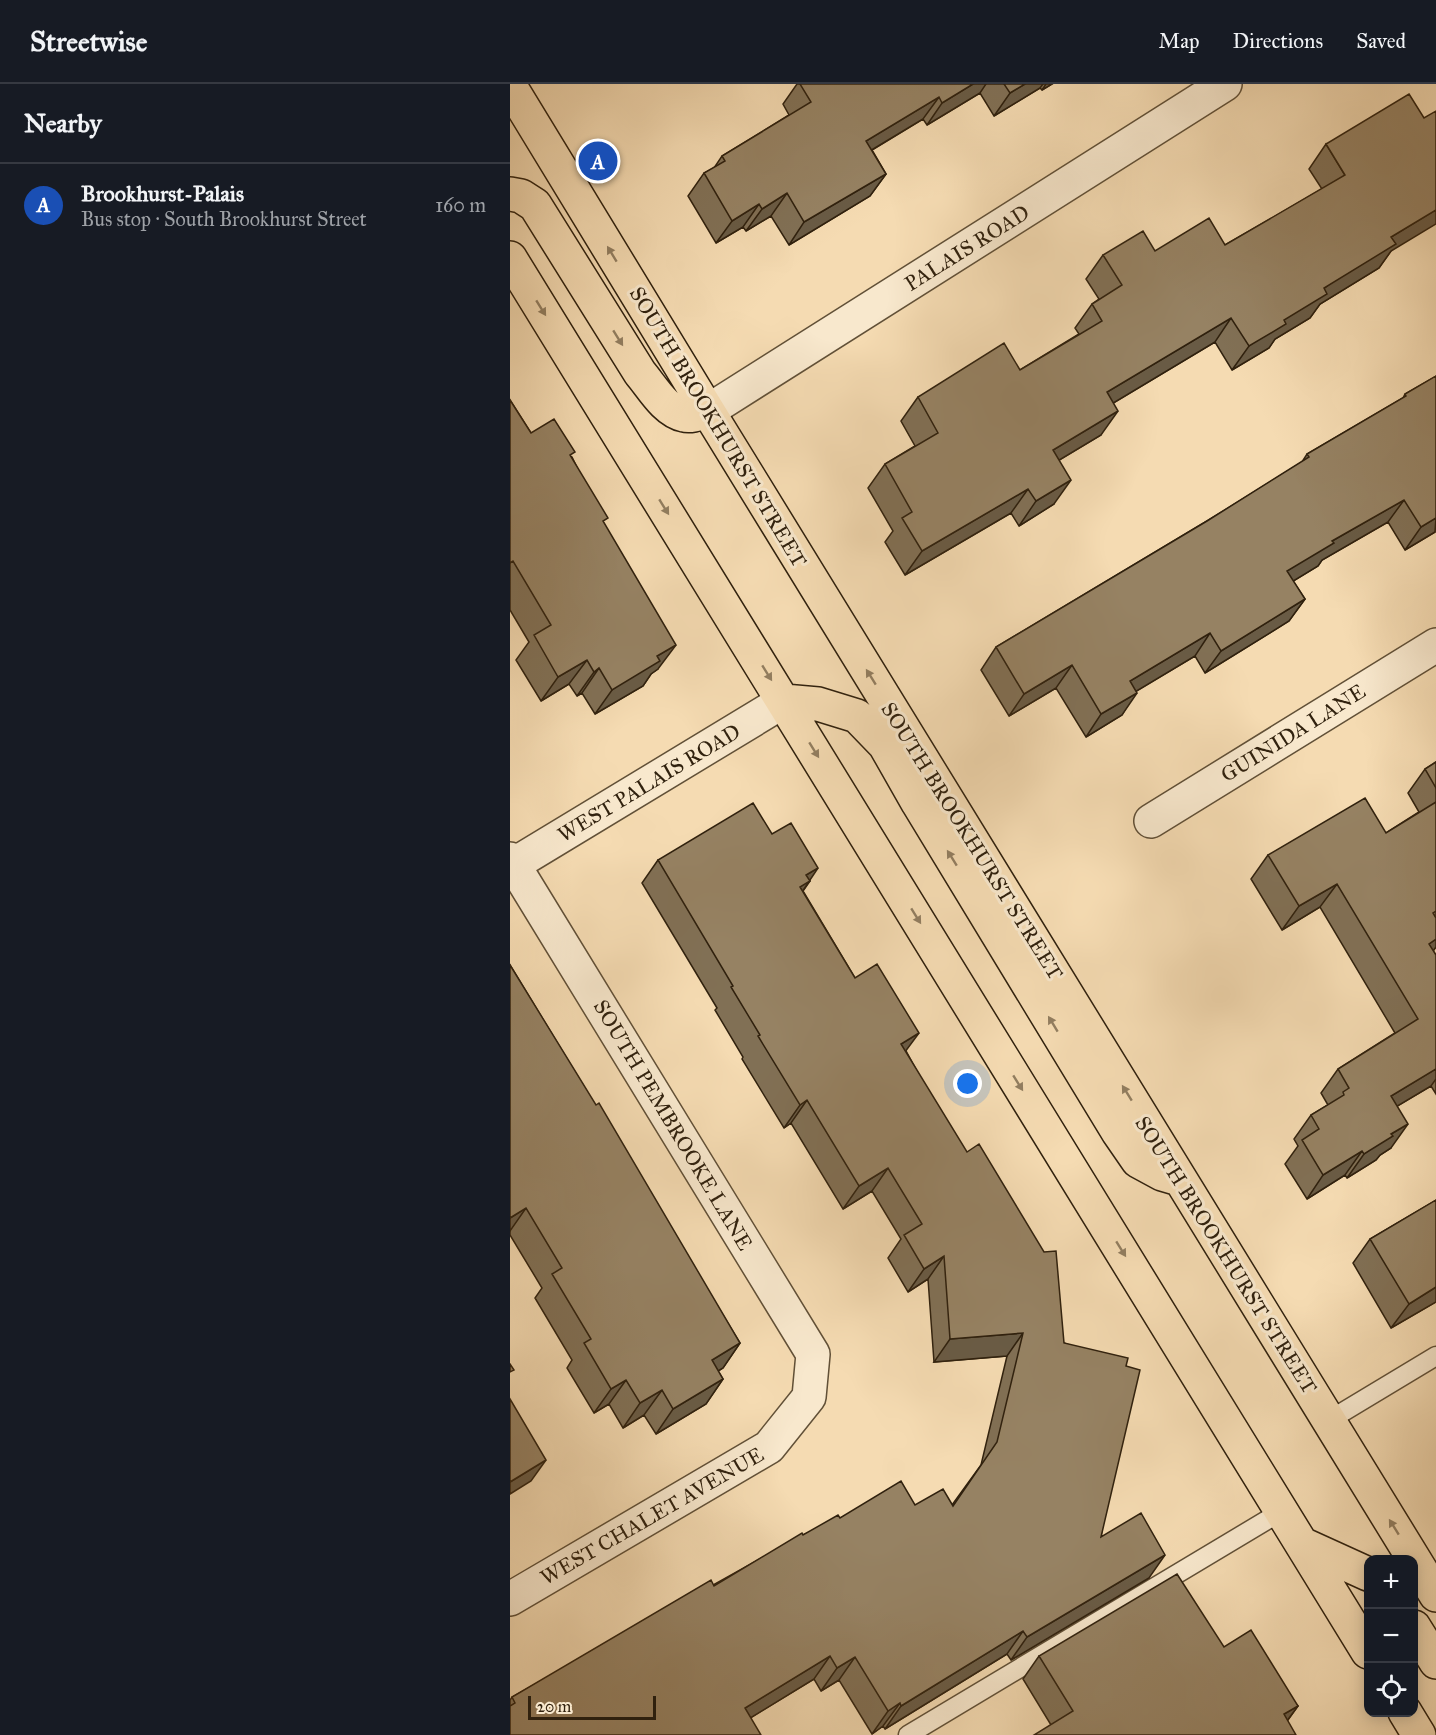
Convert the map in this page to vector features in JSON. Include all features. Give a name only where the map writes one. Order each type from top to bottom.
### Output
[{"type":"main road","name":"SOUTH BROOKHURST STREET","points":[[510,86],[1436,1595]]},
{"type":"main road","points":[[510,194],[521,196],[535,205],[640,373],[670,408],[686,416],[708,411]]},
{"type":"main road","points":[[510,258],[1364,1645]]},
{"type":"main road","points":[[784,700],[818,704],[857,716],[885,745],[1118,1132],[1138,1161],[1162,1174],[1179,1179]]},
{"type":"main road","points":[[1302,1544],[1364,1572]]},
{"type":"main road","points":[[1418,1635],[1436,1662]]},
{"type":"main road","points":[[1408,1717],[1419,1735]]},
{"type":"street","name":"PALAIS ROAD","points":[[708,411],[1226,84]]},
{"type":"street","name":"GUINIDA LANE","points":[[1151,821],[1436,645]]},
{"type":"street","name":"WEST PALAIS ROAD","points":[[512,862],[784,700]]},
{"type":"street","name":"SOUTH PEMBROOKE LANE","points":[[512,862],[813,1353],[809,1398]]},
{"type":"street","name":"WEST CHALET AVENUE","points":[[510,1599],[769,1447],[809,1398]]},
{"type":"lane","points":[[1328,1421],[1436,1356]]},
{"type":"lane","points":[[911,1734],[1282,1511]]},
{"type":"building","points":[[800,84],[973,84],[942,103],[939,97],[866,141],[886,174],[804,222],[787,193],[762,209],[759,204],[732,221],[704,173],[725,161],[722,156],[811,102]]},
{"type":"building","points":[[1004,84],[1025,84],[1010,93]]},
{"type":"building","points":[[1409,94],[1424,118],[1436,111],[1436,210],[1391,237],[1396,244],[1324,288],[1327,294],[1284,320],[1286,324],[1249,346],[1231,318],[1107,392],[1118,411],[1053,450],[1071,480],[1036,501],[1028,489],[922,551],[902,518],[912,512],[885,464],[938,433],[918,397],[1004,343],[1020,370],[1102,321],[1092,304],[1122,285],[1103,255],[1143,231],[1155,251],[1209,218],[1225,245],[1345,175],[1326,144]]},
{"type":"building","points":[[1436,376],[1436,518],[1421,527],[1404,500],[1332,541],[1334,543],[1287,571],[1305,599],[1221,651],[1210,633],[1130,681],[1137,693],[1101,714],[1072,665],[1024,694],[996,647],[1207,521],[1309,457],[1307,454]]},
{"type":"building","points":[[510,400],[531,433],[554,419],[575,452],[570,455],[608,518],[603,521],[676,645],[657,656],[660,661],[612,690],[599,668],[594,672],[587,660],[558,677],[534,635],[551,625],[513,561],[510,563]]},
{"type":"building","points":[[1436,762],[1436,788],[1425,769]]},
{"type":"building","points":[[1365,798],[1386,833],[1436,802],[1436,911],[1433,913],[1436,918],[1436,939],[1429,944],[1436,955],[1436,1069],[1391,1096],[1408,1124],[1364,1154],[1362,1151],[1323,1175],[1302,1140],[1319,1129],[1311,1115],[1344,1095],[1343,1092],[1349,1088],[1338,1069],[1418,1019],[1337,884],[1299,906],[1268,855]]},
{"type":"building","points":[[753,803],[772,834],[791,823],[818,868],[806,875],[810,881],[800,887],[855,978],[877,964],[919,1033],[901,1044],[967,1152],[979,1144],[1044,1252],[1056,1251],[1064,1343],[1128,1358],[1126,1366],[1140,1370],[1101,1537],[1141,1513],[1165,1555],[1027,1637],[1023,1631],[901,1706],[900,1703],[888,1711],[855,1657],[837,1668],[830,1656],[745,1708],[761,1735],[510,1735],[510,1706],[515,1703],[512,1697],[711,1580],[714,1586],[802,1533],[803,1535],[838,1515],[840,1518],[901,1481],[915,1505],[943,1489],[953,1506],[997,1442],[1023,1333],[950,1339],[944,1256],[924,1269],[904,1235],[922,1224],[888,1168],[859,1186],[807,1100],[800,1105],[658,860]]},
{"type":"building","points":[[510,965],[596,1105],[599,1103],[740,1343],[712,1360],[723,1379],[673,1409],[662,1390],[640,1403],[626,1380],[611,1389],[584,1343],[591,1339],[552,1274],[562,1268],[526,1208],[510,1218]]},
{"type":"building","points":[[1436,1200],[1436,1287],[1409,1304],[1370,1239]]},
{"type":"building","points":[[510,1399],[546,1460],[510,1482]]},
{"type":"building","points":[[1177,1574],[1224,1647],[1251,1630],[1298,1706],[1284,1714],[1296,1735],[1034,1735],[1073,1711],[1039,1656]]},
{"type":"place","name":"Brookhurst-Palais","points":[[598,161]]}]
